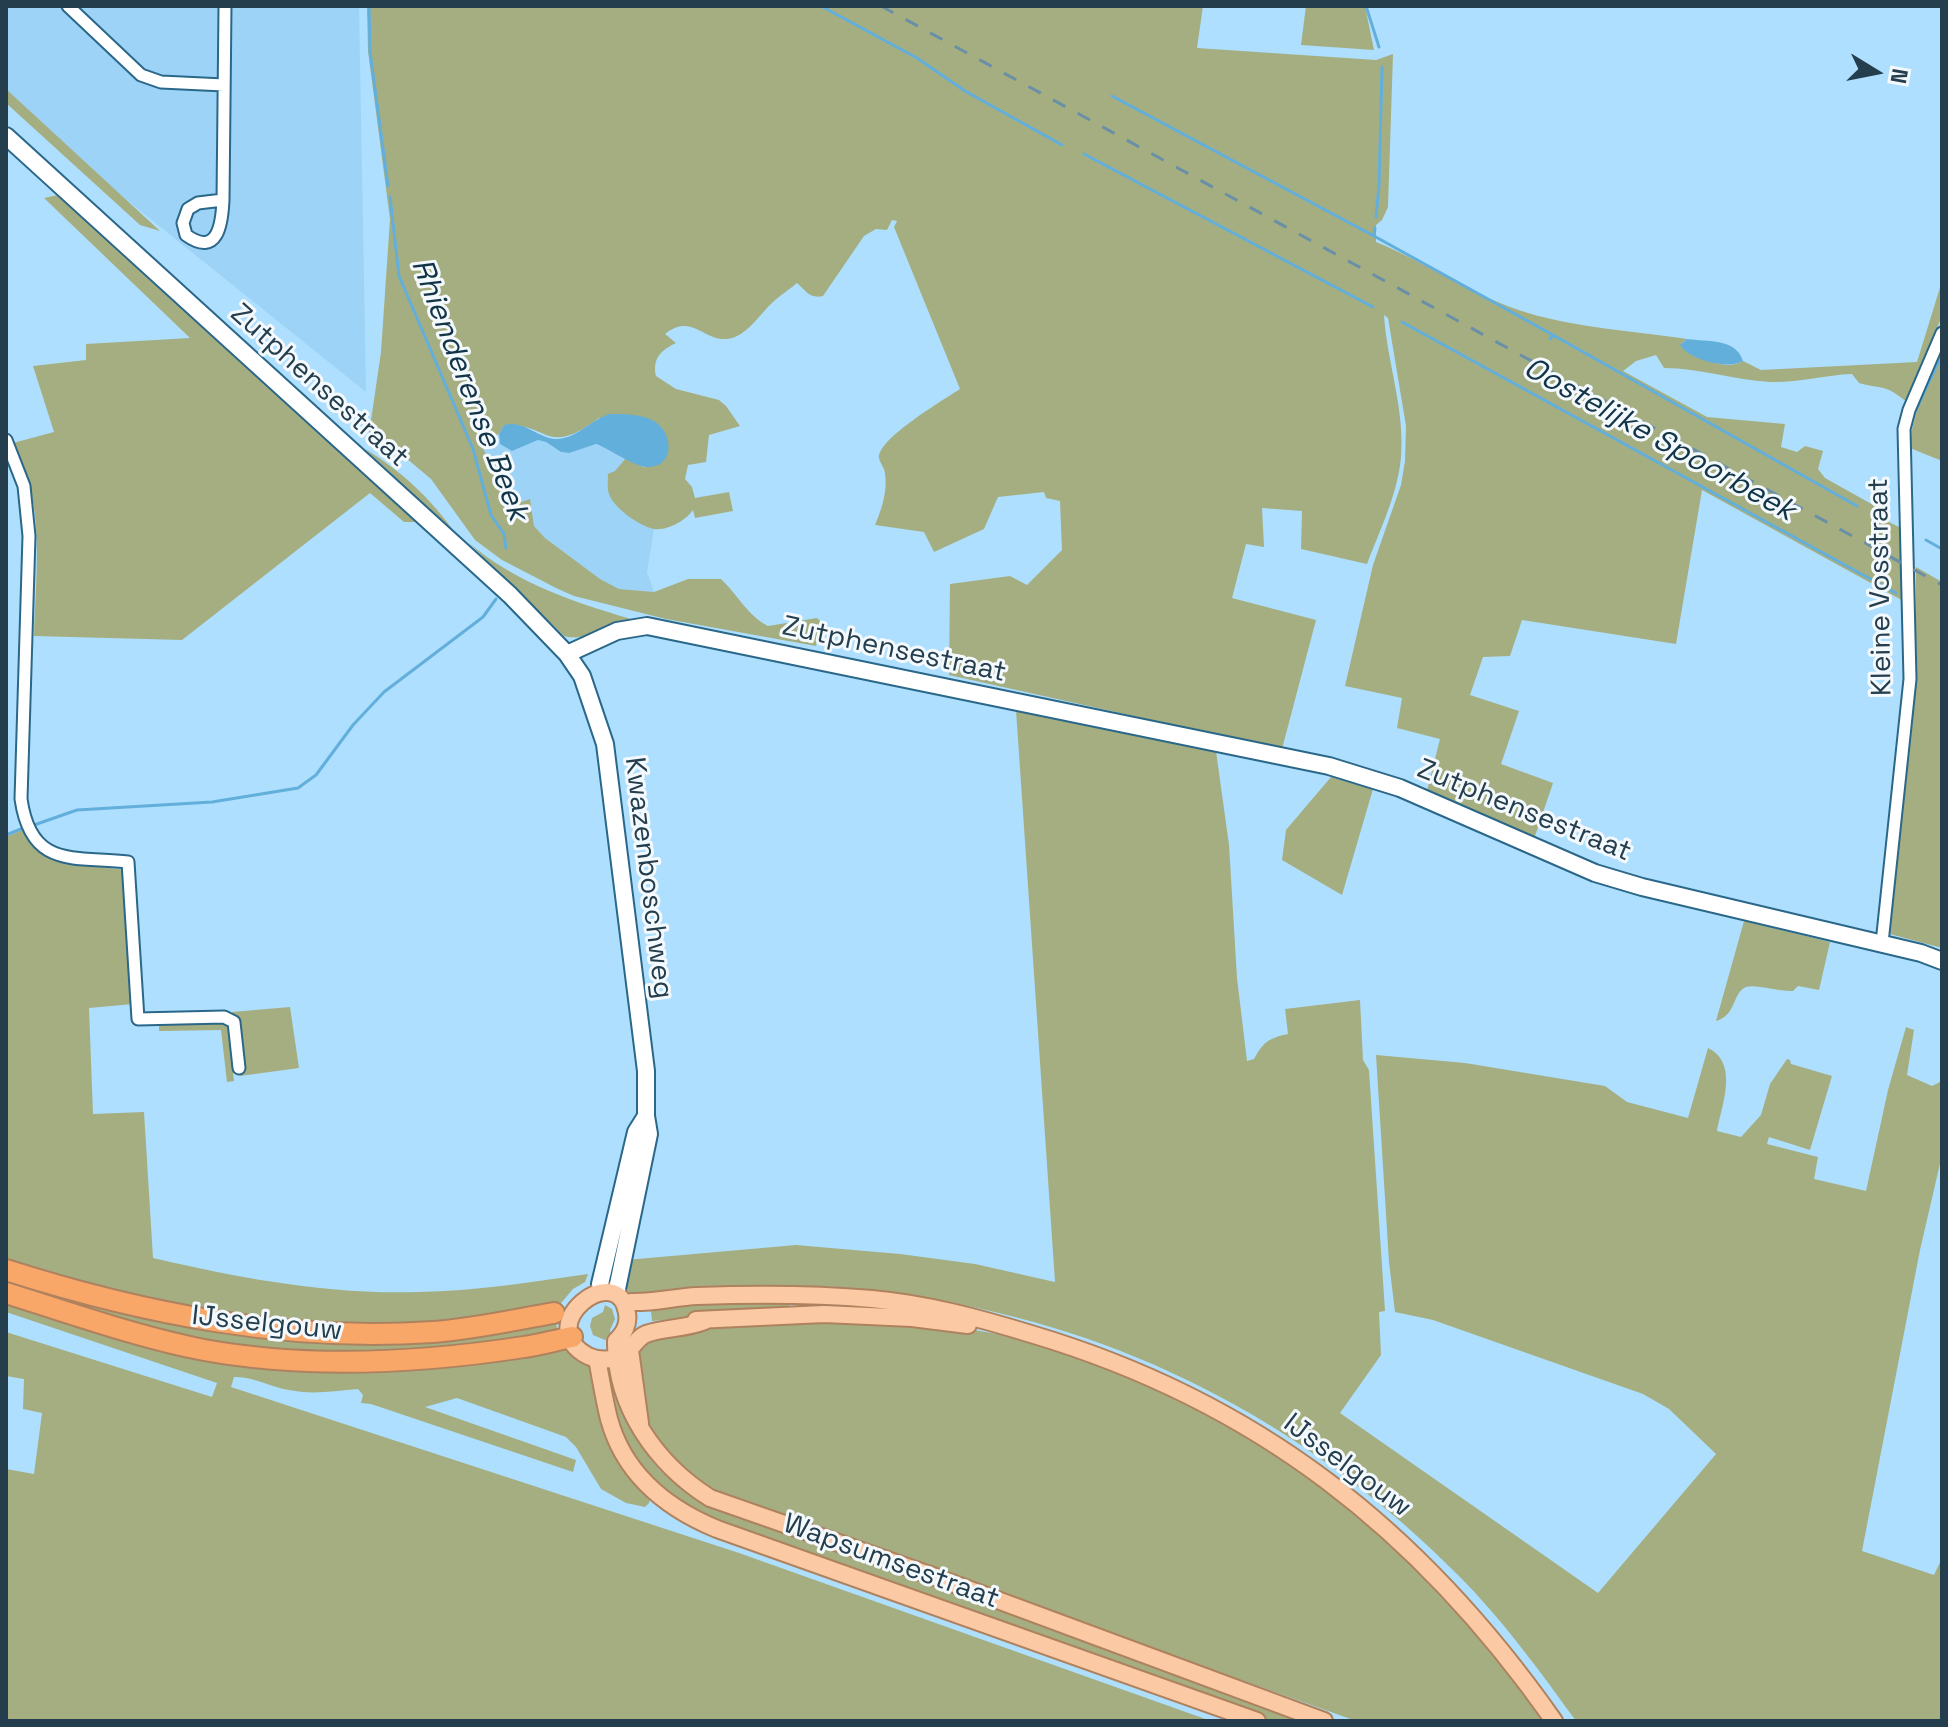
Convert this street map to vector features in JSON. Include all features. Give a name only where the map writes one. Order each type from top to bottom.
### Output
[{"type":"highway","name":"IJsselgouw","points":[[6,1270],[123,1304],[252,1327],[323,1332],[432,1332],[563,1314]]},
{"type":"highway","name":"IJsselgouw","points":[[6,1293],[141,1335],[204,1350],[258,1356],[379,1361],[446,1357],[576,1339]]},
{"type":"main road","points":[[576,1339],[581,1314],[585,1308],[603,1298],[603,1288]]},
{"type":"main road","points":[[603,1288],[630,1306],[638,1334],[622,1352],[597,1359],[588,1356],[563,1314],[576,1293],[603,1288]]},
{"type":"main road","name":"IJsselgouw","points":[[630,1306],[717,1297],[788,1295],[871,1299],[955,1313],[1044,1338],[1141,1372],[1204,1402],[1283,1449],[1365,1509],[1415,1554],[1460,1601],[1554,1721]]},
{"type":"main road","points":[[622,1352],[616,1341],[626,1326],[630,1306]]},
{"type":"main road","name":"IJsselgouw","points":[[638,1334],[705,1321],[791,1315],[867,1315],[954,1323],[1044,1338]]},
{"type":"main road","points":[[576,1339],[599,1351],[622,1352]]},
{"type":"main road","name":"Wapsumsestraat","points":[[622,1352],[627,1407],[669,1467],[710,1498],[930,1575],[1324,1721]]},
{"type":"main road","name":"Wapsumsestraat","points":[[597,1359],[609,1420],[620,1447],[642,1480],[678,1510],[717,1529],[1257,1721]]},
{"type":"street","points":[[68,6],[141,75],[161,82],[224,85]]},
{"type":"street","points":[[223,200],[225,6]]},
{"type":"street","name":"Zutphensestraat","points":[[6,136],[510,595],[567,654],[617,631],[647,626],[1329,766],[1400,788],[1595,873],[1642,887],[1882,943],[1942,961]]},
{"type":"street","name":"Kleine Vosstraat","points":[[1882,943],[1910,679],[1904,429],[1942,333]]},
{"type":"street","points":[[6,440],[24,486],[29,536],[21,799],[23,820],[36,840],[62,856],[128,862],[138,1019],[224,1017],[234,1022],[239,1068]]},
{"type":"street","name":"Kwazenboschweg","points":[[567,654],[582,676],[605,744],[644,1060],[649,1134],[603,1288]]},
{"type":"street","name":"Kwazenboschweg","points":[[603,1288],[613,1228],[636,1132],[646,1116]]},
{"type":"shaded area","points":[[6,6],[359,6],[366,392],[6,103]]},
{"type":"shaded area","points":[[1687,339],[1728,345],[1743,361],[1719,364],[1700,359],[1680,345]]},
{"type":"shaded area","points":[[610,414],[644,417],[660,426],[669,448],[663,461],[643,467],[596,444],[569,453],[538,440],[512,451],[500,444],[499,434],[504,425],[518,425],[558,439],[572,435]]},
{"type":"shaded area","points":[[499,434],[500,444],[512,451],[538,440],[569,453],[595,444],[626,458],[655,508],[647,572],[654,592],[619,589],[600,579],[545,538],[534,526],[530,499],[521,502],[507,497],[479,440]]},
{"type":"green space","points":[[367,6],[1203,6],[1197,48],[1376,60],[1393,54],[1388,207],[1376,225],[1376,242],[1508,306],[1567,322],[1687,339],[1681,344],[1701,358],[1728,365],[1743,361],[1761,370],[1917,362],[1942,281],[1942,316],[1907,402],[1888,389],[1859,383],[1852,374],[1790,381],[1757,381],[1664,368],[1656,355],[1636,361],[1623,371],[1707,417],[1785,424],[1781,447],[1797,452],[1805,446],[1823,451],[1818,469],[1825,478],[1884,511],[1885,520],[1903,529],[1907,603],[1702,490],[1676,644],[1522,620],[1510,656],[1483,657],[1470,695],[1519,711],[1501,764],[1553,783],[1534,839],[1427,791],[1440,739],[1397,728],[1402,698],[1345,686],[1373,565],[1401,485],[1405,461],[1406,426],[1388,318],[1384,315],[1398,403],[1401,457],[1392,498],[1367,564],[1301,549],[1302,511],[1262,508],[1264,547],[1246,544],[1232,598],[1316,620],[1282,749],[949,675],[950,584],[1010,576],[1027,585],[1062,550],[1060,501],[1046,498],[1044,492],[998,497],[984,529],[934,552],[924,532],[875,525],[885,490],[884,469],[879,458],[881,450],[900,430],[960,389],[894,227],[897,221],[892,220],[887,230],[876,229],[864,236],[823,296],[811,295],[797,283],[775,300],[746,331],[735,337],[716,338],[684,326],[665,334],[676,343],[659,356],[655,365],[656,376],[676,389],[719,400],[740,426],[709,435],[706,462],[688,465],[685,479],[692,487],[695,498],[729,492],[733,511],[695,518],[693,510],[676,524],[659,529],[648,527],[628,516],[609,494],[608,474],[615,471],[626,458],[645,468],[599,418],[568,436],[549,436],[519,426],[504,425],[499,434],[479,440],[507,497],[521,502],[530,499],[534,526],[545,538],[600,579],[619,589],[654,592],[688,579],[721,579],[749,611],[768,626],[817,618],[820,621],[816,646],[666,619],[574,596],[502,560],[475,540],[431,479],[369,434],[381,352],[390,219],[368,51]]},
{"type":"green space","points":[[1306,6],[1365,6],[1374,50],[1301,45]]},
{"type":"green space","points":[[6,89],[160,231],[140,225],[6,103]]},
{"type":"green space","points":[[58,195],[421,522],[404,522],[370,493],[182,640],[34,636],[37,562],[35,512],[23,465],[13,443],[54,432],[33,366],[86,360],[86,344],[190,338],[44,198]]},
{"type":"green space","points":[[1942,350],[1942,461],[1910,448],[1917,410]]},
{"type":"green space","points":[[365,449],[415,487],[456,534]]},
{"type":"green space","points":[[469,543],[508,571],[550,592],[641,622],[591,635],[564,636]]},
{"type":"green space","points":[[1916,567],[1942,582],[1942,948],[1890,934],[1916,651]]},
{"type":"green space","points":[[1016,710],[1216,751],[1229,845],[1237,978],[1247,1061],[1254,1059],[1267,1042],[1288,1034],[1285,1009],[1360,1000],[1363,1060],[1369,1070],[1385,1311],[1379,1312],[1381,1355],[1340,1413],[1598,1593],[1716,1454],[1669,1409],[1643,1394],[1433,1320],[1395,1312],[1376,1055],[1465,1063],[1605,1086],[1627,1102],[1688,1118],[1708,1048],[1717,1055],[1726,1074],[1725,1097],[1717,1131],[1741,1137],[1761,1115],[1770,1084],[1787,1059],[1791,1064],[1832,1076],[1810,1150],[1769,1137],[1767,1144],[1818,1157],[1814,1179],[1866,1191],[1888,1090],[1906,1027],[1914,1030],[1907,1075],[1932,1086],[1942,1081],[1942,1155],[1920,1250],[1862,1551],[1934,1575],[1942,1558],[1942,1721],[1576,1721],[1490,1609],[1403,1523],[1345,1476],[1284,1434],[1221,1397],[1155,1365],[1086,1338],[1015,1317],[894,1293],[815,1286],[633,1296],[626,1289],[626,1260],[796,1245],[975,1264],[1055,1282]]},
{"type":"green space","points":[[1331,777],[1373,789],[1342,895],[1282,860],[1286,830]]},
{"type":"green space","points":[[24,829],[44,849],[56,855],[82,864],[124,870],[133,1004],[89,1008],[93,1114],[144,1112],[153,1258],[251,1278],[351,1291],[461,1290],[588,1274],[585,1282],[573,1289],[556,1309],[484,1321],[354,1327],[181,1309],[6,1264],[6,837]]},
{"type":"green space","points":[[1744,921],[1830,942],[1819,990],[1798,986],[1793,991],[1746,987],[1738,994],[1728,1014],[1716,1021]]},
{"type":"green space","points":[[290,1007],[299,1068],[240,1076],[232,1012]]},
{"type":"green space","points":[[227,1022],[234,1081],[227,1082],[221,1030],[159,1031],[159,1024]]},
{"type":"green space","points":[[6,1275],[180,1322],[522,1327],[556,1324],[559,1335],[444,1352],[307,1355],[173,1337],[6,1286]]},
{"type":"green space","points":[[789,1300],[789,1307],[652,1321],[651,1311],[699,1303]]},
{"type":"green space","points":[[6,1302],[225,1359],[566,1347],[591,1362],[600,1390],[651,1495],[645,1507],[626,1503],[601,1489],[576,1447],[566,1437],[457,1398],[425,1407],[576,1460],[573,1472],[361,1403],[363,1395],[358,1389],[298,1391],[234,1377],[231,1387],[739,1553],[1211,1721],[6,1721],[6,1469],[34,1474],[42,1413],[23,1409],[24,1379],[6,1376],[6,1332],[212,1397],[217,1383],[6,1312]]},
{"type":"green space","points":[[605,1305],[612,1309],[615,1319],[610,1330],[611,1338],[605,1340],[593,1335],[590,1326],[592,1318],[603,1312]]},
{"type":"green space","points":[[916,1320],[1044,1342],[1155,1382],[1272,1449],[1346,1502],[1433,1582],[1445,1600],[1485,1640],[1545,1721],[1356,1721],[720,1493],[663,1446],[643,1407],[637,1351],[652,1337],[735,1321]]},
{"type":"green space","points":[[605,1375],[616,1375],[627,1416],[651,1460],[680,1487],[715,1507],[849,1551],[1309,1721],[1272,1721],[713,1522],[654,1485],[616,1430]]},
{"type":"waterway","name":"Rhienderense Beek","points":[[369,6],[370,52],[388,186]]},
{"type":"waterway","name":"Oostelijke Spoorbeek","points":[[821,6],[917,58],[965,91],[1062,145]]},
{"type":"waterway","points":[[1366,6],[1379,47]]},
{"type":"waterway","points":[[1376,217],[1382,67]]},
{"type":"waterway","points":[[1112,96],[1374,236]]},
{"type":"waterway","name":"Oostelijke Spoorbeek","points":[[1084,154],[1373,307]]},
{"type":"waterway","name":"Rhienderense Beek","points":[[390,197],[399,276],[473,449],[491,515],[504,534],[506,548]]},
{"type":"waterway","points":[[1375,228],[1374,236],[1553,335],[1550,339]]},
{"type":"waterway","name":"Oostelijke Spoorbeek","points":[[1402,322],[1896,593]]},
{"type":"waterway","points":[[1553,335],[1857,506]]},
{"type":"waterway","points":[[1913,416],[1942,354]]},
{"type":"waterway","points":[[1926,540],[1942,549]]},
{"type":"waterway","name":"Rhienderense Beek","points":[[34,825],[77,810],[212,802],[298,788],[316,775],[353,725],[384,692],[483,617],[496,599]]},
{"type":"waterway","name":"Rhienderense Beek","points":[[6,835],[21,829]]},
{"type":"railway","points":[[881,6],[1942,585]]}]
